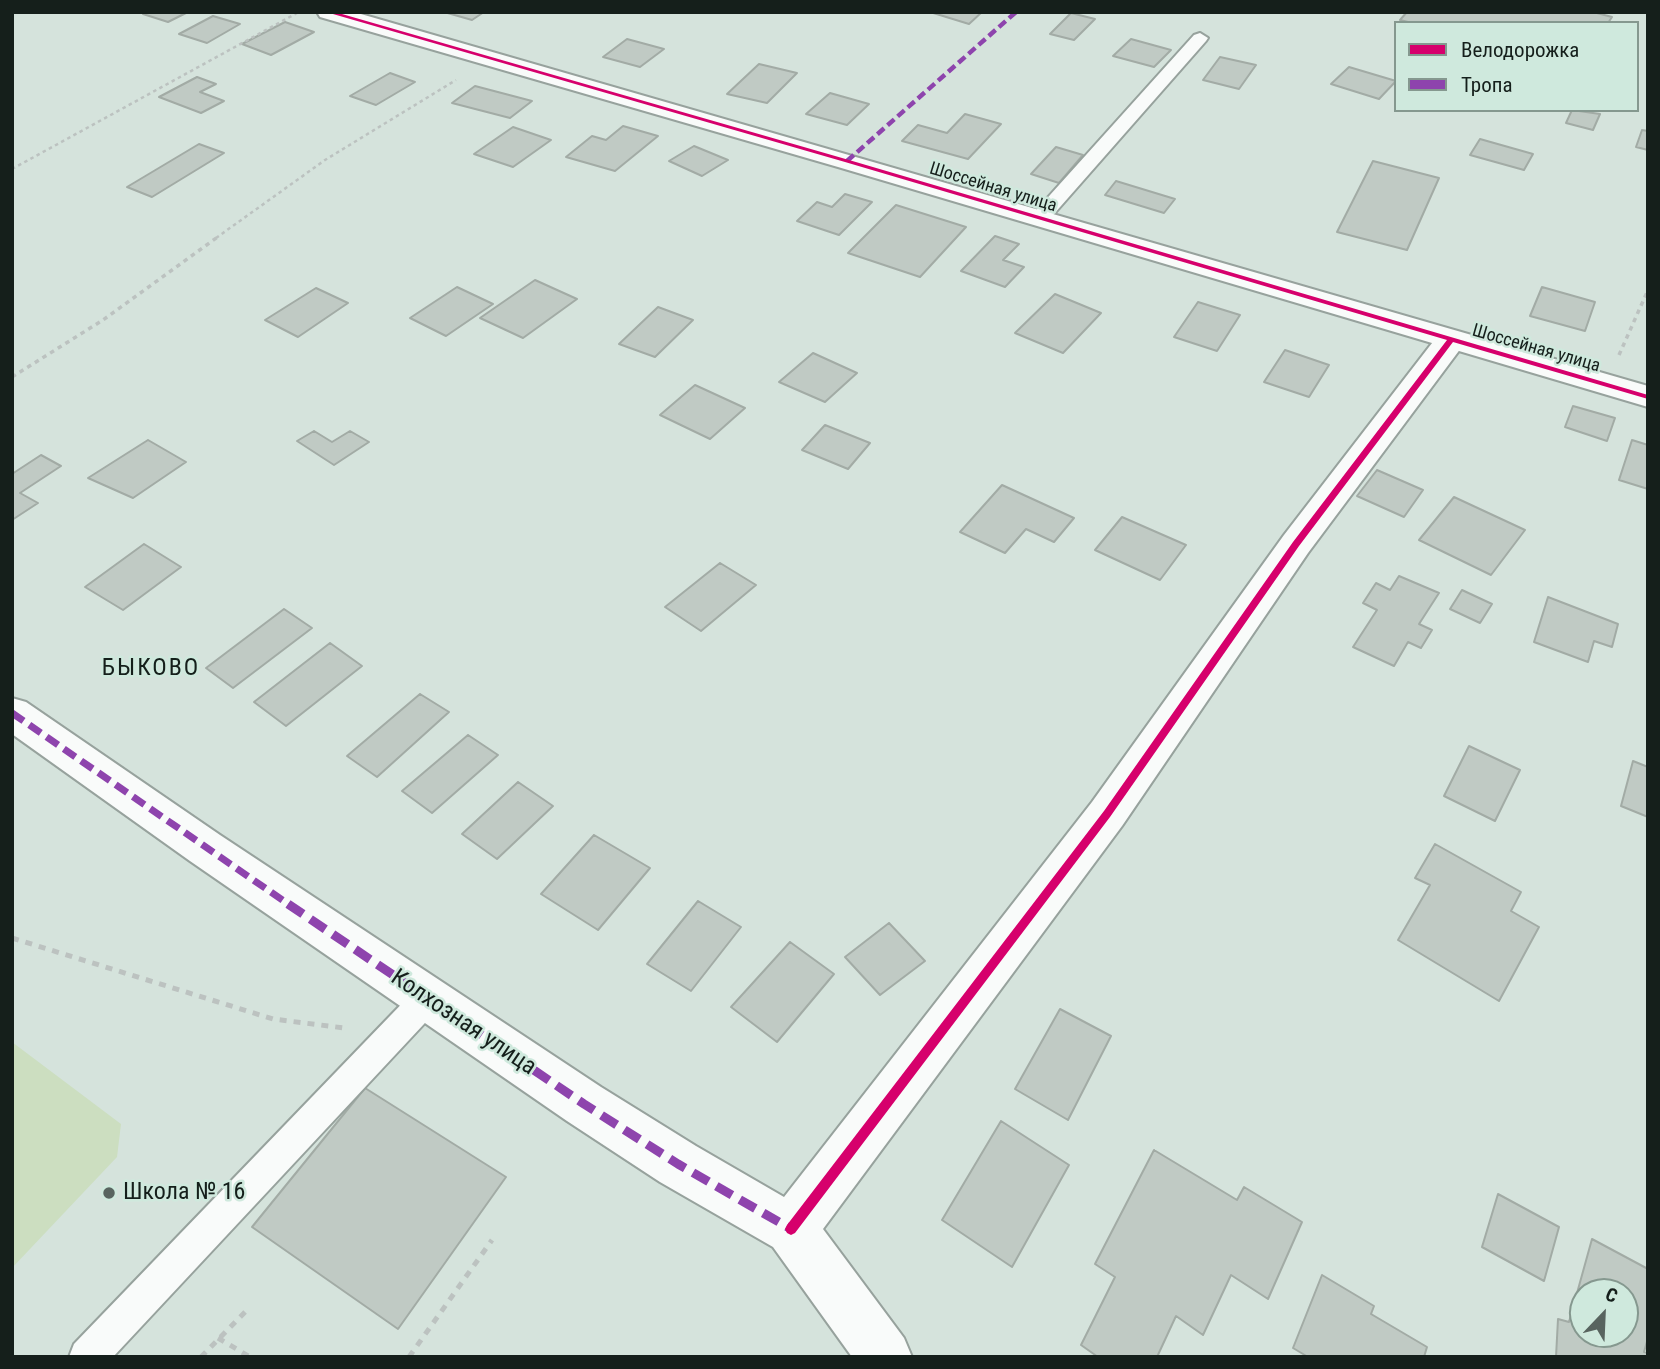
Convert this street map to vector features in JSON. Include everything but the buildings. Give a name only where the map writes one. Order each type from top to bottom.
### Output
[{"type":"street","name":"Шоссейная улица","points":[[328,12],[1648,397]]},
{"type":"street","points":[[790,1229],[1107,814],[1296,544],[1450,341]]},
{"type":"street","name":"Колхозная улица","points":[[12,713],[427,999],[678,1164],[790,1229],[885,1357]]},
{"type":"lane","points":[[1039,219],[1200,38]]},
{"type":"lane","points":[[87,1357],[427,999]]},
{"type":"path","points":[[12,169],[298,12]]},
{"type":"path","points":[[12,377],[103,320],[325,160],[489,60]]},
{"type":"path","points":[[1606,385],[1648,290]]},
{"type":"path","points":[[12,937],[273,1019],[394,1034]]},
{"type":"path","points":[[409,1357],[492,1240]]},
{"type":"path","points":[[201,1357],[248,1309]]},
{"type":"path","points":[[218,1338],[250,1357]]},
{"type":"green space","points":[[12,1042],[121,1124],[117,1157],[12,1268]]},
{"type":"marked path","points":[[847,161],[1016,12]]},
{"type":"marked path","points":[[12,713],[205,848],[584,1104],[678,1164],[791,1229]]},
{"type":"cycle path","points":[[328,12],[847,161],[1648,397]]},
{"type":"cycle path","points":[[791,1229],[1107,814],[1296,544],[1450,341]]},
{"type":"place","name":"Школа № 16","points":[[109,1193]]},
{"type":"district","name":"БЫКОВО","points":[[151,669]]}]
